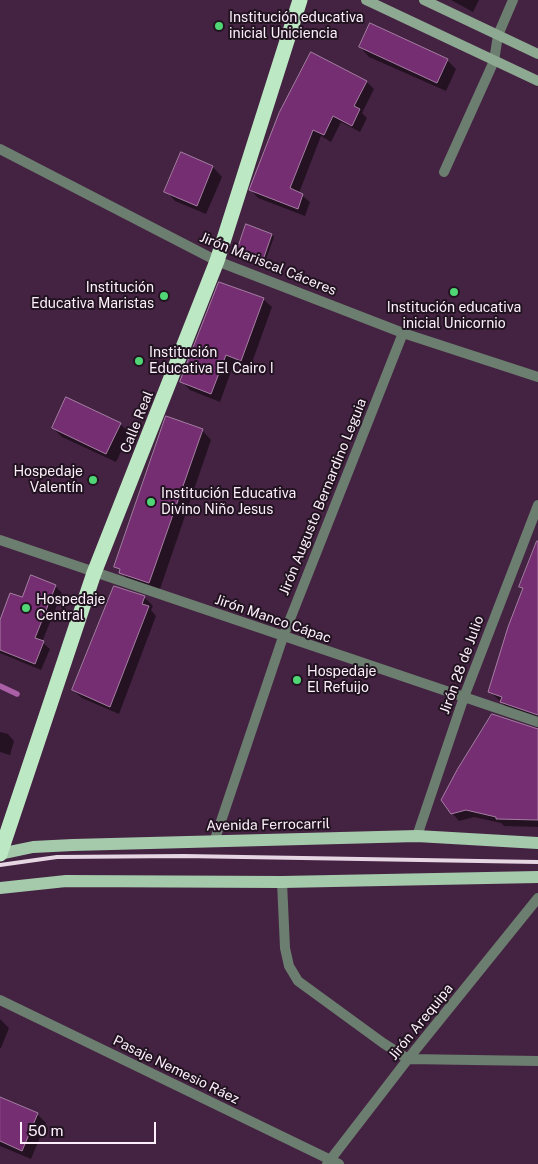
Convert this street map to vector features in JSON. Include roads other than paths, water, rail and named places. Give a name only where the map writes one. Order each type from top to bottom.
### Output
[{"type":"highway","name":"Calle Real","points":[[0,854],[94,573],[217,261],[300,0]]},
{"type":"main road","name":"Avenida Ferrocarril","points":[[0,854],[33,847],[73,845],[417,836],[538,843]]},
{"type":"main road","points":[[0,888],[66,881],[282,882],[538,877]]},
{"type":"street","points":[[366,0],[538,81]]},
{"type":"street","points":[[424,0],[538,54]]},
{"type":"street","points":[[444,172],[494,61],[498,35],[512,0]]},
{"type":"street","name":"Jirón Mariscal Cáceres","points":[[0,149],[217,261],[403,333],[538,377]]},
{"type":"street","name":"Jirón Augusto Bernardino Leguia","points":[[214,842],[282,637],[403,333]]},
{"type":"street","name":"Jirón 28 de Julio","points":[[417,836],[464,698],[538,505]]},
{"type":"street","name":"Jirón Manco Cápac","points":[[0,540],[282,637],[538,722]]},
{"type":"street","points":[[282,882],[285,948],[289,966],[298,981],[408,1059],[538,1061]]},
{"type":"street","name":"Jirón Arequipa","points":[[332,1163],[408,1059],[538,898]]},
{"type":"street","name":"Pasaje Nemesio Ráez","points":[[0,1000],[332,1163]]},
{"type":"waterway","points":[[0,686],[17,694]]},
{"type":"railway","points":[[0,865],[57,857],[184,856],[538,862]]},
{"type":"place","name":"Institución educativa inicial Uniciencia","points":[[219,26]]},
{"type":"place","name":"Institución educativa inicial Unicornio","points":[[454,292]]},
{"type":"place","name":"Institución Educativa Maristas","points":[[164,296]]},
{"type":"place","name":"Institución Educativa El Cairo I","points":[[139,361]]},
{"type":"place","name":"Hospedaje Valentín","points":[[93,480]]},
{"type":"place","name":"Institución Educativa Divino Niño Jesus","points":[[151,502]]},
{"type":"place","name":"Hospedaje Central","points":[[26,608]]},
{"type":"place","name":"Hospedaje El Refuijo","points":[[297,680]]}]
